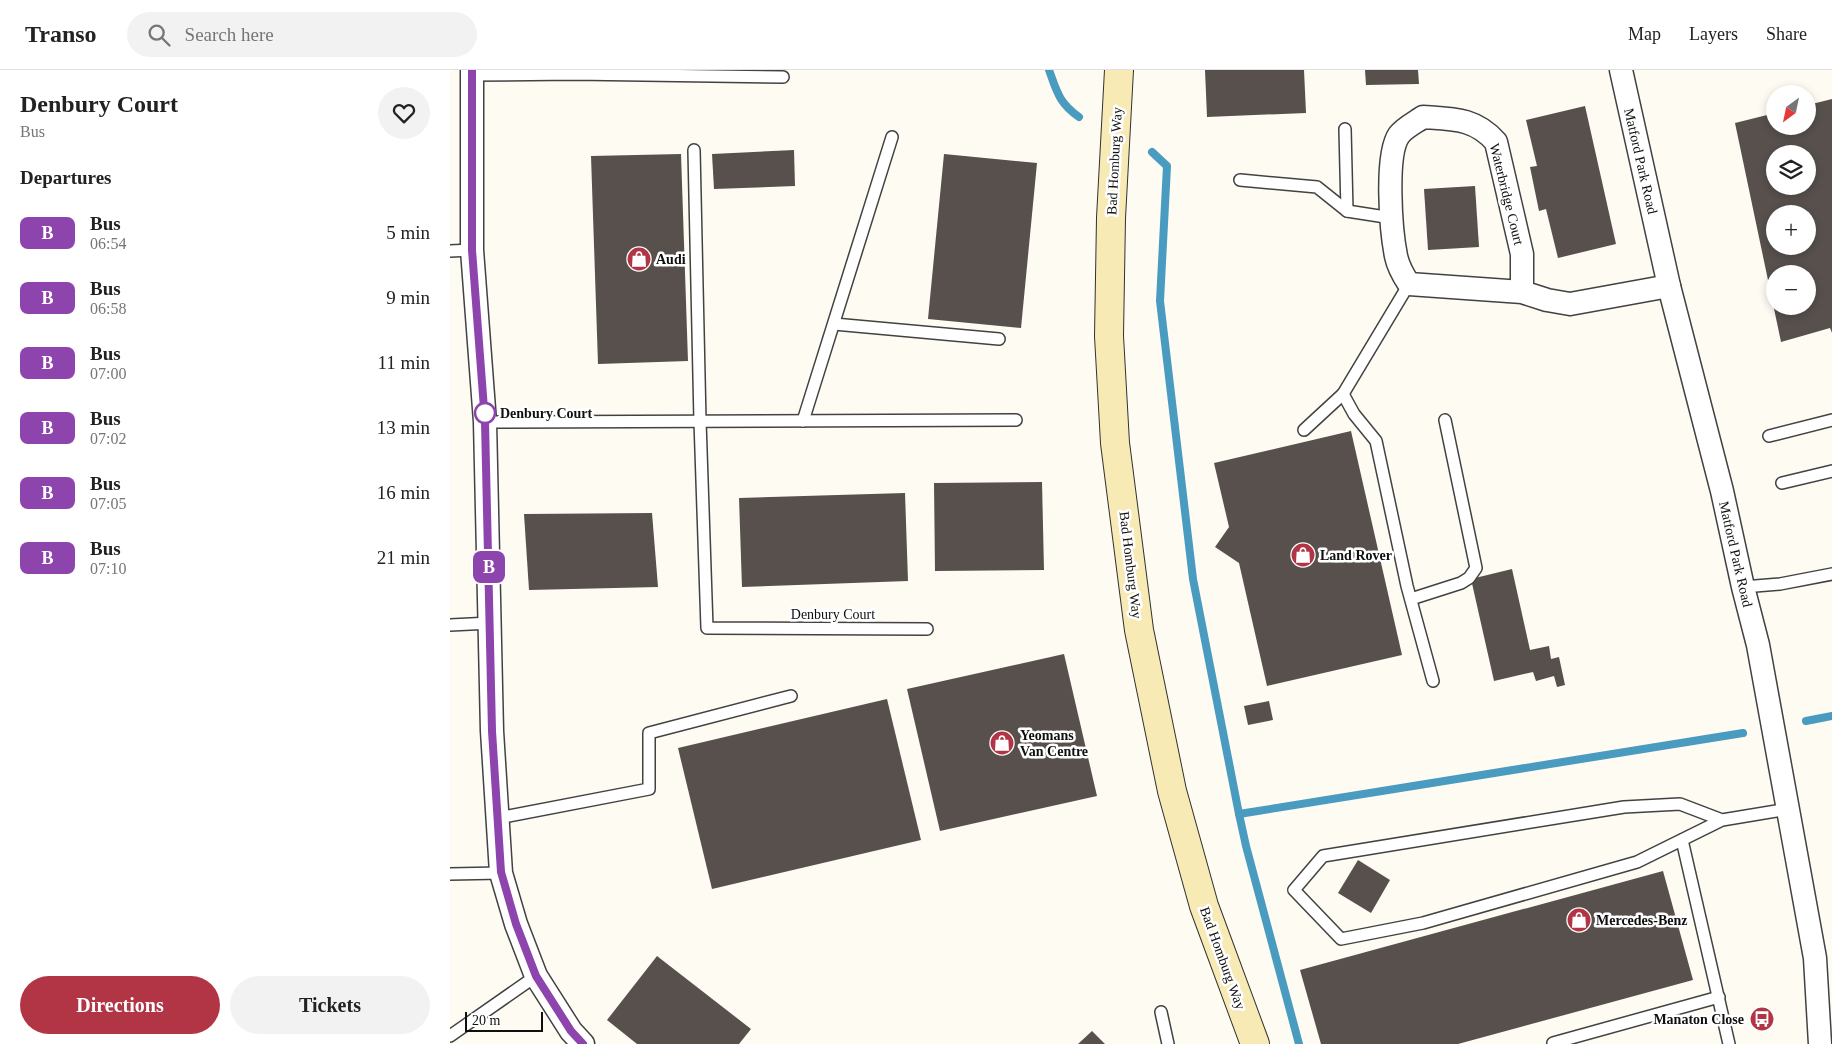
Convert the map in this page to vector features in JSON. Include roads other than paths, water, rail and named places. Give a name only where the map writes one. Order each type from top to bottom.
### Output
[{"type":"main road","name":"Bad Homburg Way","points":[[1120,70],[1112,208],[1109,336],[1115,443],[1138,620],[1172,791],[1204,906],[1255,1044]]},
{"type":"street","name":"Matford Park Road","points":[[1621,70],[1669,286],[1722,491],[1758,645],[1815,958],[1824,1029]]},
{"type":"street","points":[[472,73],[461,251],[485,422],[492,731],[501,872],[516,924],[536,976],[571,1031],[583,1044]]},
{"type":"street","name":"Waterbridge Court","points":[[1409,284],[1401,271],[1396,256],[1390,182],[1393,147],[1400,134],[1423,117],[1460,120],[1476,125],[1487,131],[1496,142],[1522,254],[1522,292]]},
{"type":"street","points":[[1409,284],[1522,292],[1547,300],[1570,304],[1669,286]]},
{"type":"lane","points":[[472,73],[541,72],[783,77]]},
{"type":"lane","points":[[1345,129],[1347,211]]},
{"type":"lane","points":[[803,421],[892,137]]},
{"type":"lane","points":[[694,150],[700,422]]},
{"type":"lane","points":[[1240,180],[1317,187],[1347,211],[1392,218]]},
{"type":"lane","points":[[1304,430],[1343,394],[1409,284]]},
{"type":"lane","points":[[834,324],[999,339]]},
{"type":"lane","points":[[1343,394],[1354,414],[1376,441],[1411,599],[1433,681]]},
{"type":"lane","points":[[485,422],[1016,420]]},
{"type":"lane","points":[[1411,599],[1461,583],[1469,578],[1476,568],[1445,420]]},
{"type":"lane","points":[[1770,436],[1832,420]]},
{"type":"lane","name":"Denbury Court","points":[[700,422],[707,628],[926,629]]},
{"type":"lane","points":[[1782,483],[1832,471]]},
{"type":"lane","points":[[1743,587],[1780,584],[1832,574]]},
{"type":"lane","points":[[450,625],[490,623]]},
{"type":"lane","points":[[498,818],[649,789],[649,734],[791,696]]},
{"type":"lane","points":[[1722,820],[1680,804],[1624,808],[1323,856],[1294,890],[1341,939],[1423,923],[1628,865],[1722,820],[1788,809]]},
{"type":"lane","points":[[1682,840],[1729,1044]]},
{"type":"lane","points":[[450,874],[501,872]]},
{"type":"lane","points":[[450,1036],[536,976]]},
{"type":"lane","points":[[1553,1043],[1718,997]]},
{"type":"lane","points":[[1161,1012],[1168,1044]]},
{"type":"waterway","points":[[1049,70],[1063,102],[1079,117]]},
{"type":"waterway","points":[[1152,152],[1167,166],[1160,301],[1193,579],[1239,814],[1743,733]]},
{"type":"waterway","points":[[1806,721],[1832,716]]},
{"type":"waterway","points":[[1239,814],[1299,1044]]},
{"type":"place","name":"Audi","points":[[639,259]]},
{"type":"place","name":"Denbury Court","points":[[485,413]]},
{"type":"place","name":"Land Rover","points":[[1303,555]]},
{"type":"place","name":"Yeomans Van Centre","points":[[1002,743]]},
{"type":"place","name":"Mercedes-Benz","points":[[1579,920]]},
{"type":"place","name":"Manaton Close","points":[[1762,1019]]}]
